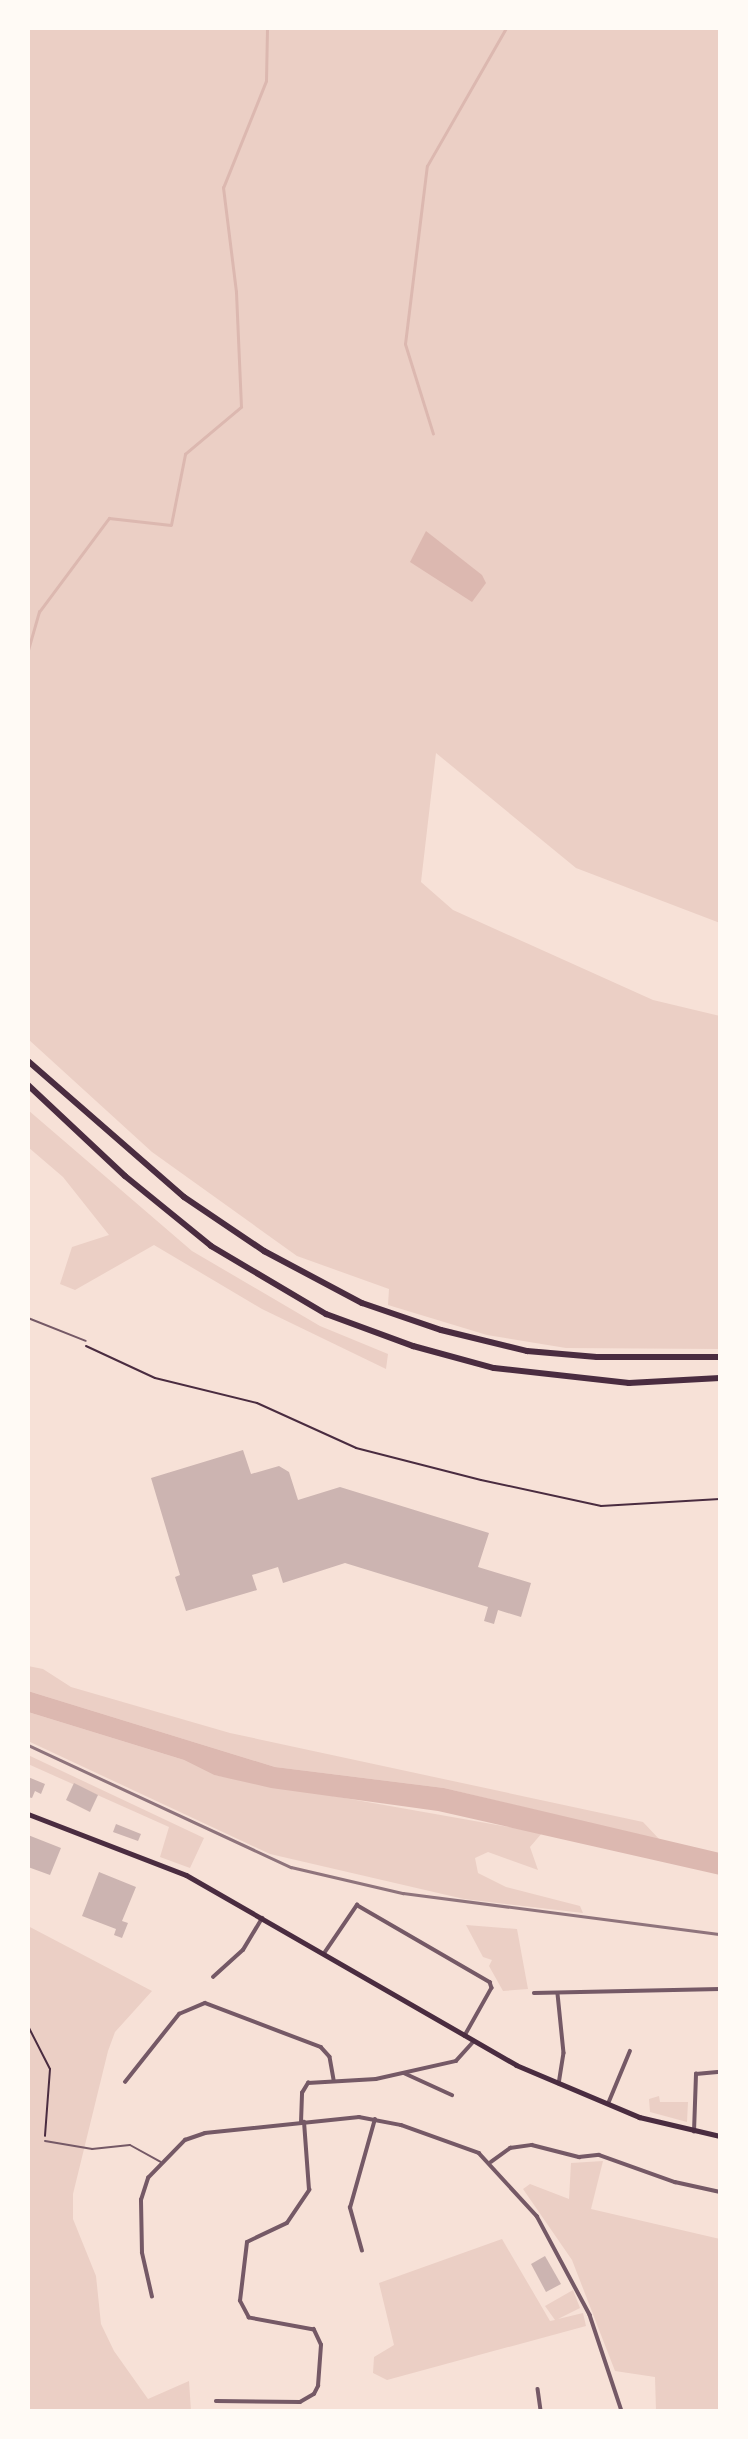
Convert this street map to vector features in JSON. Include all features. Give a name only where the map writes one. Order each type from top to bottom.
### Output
[{"type":"highway","points":[[28,1060],[184,1197],[284,1263],[362,1303],[441,1330],[527,1351],[609,1357],[720,1357]]},
{"type":"highway","points":[[28,1084],[125,1176],[211,1246],[338,1318],[455,1359],[520,1372],[629,1383],[720,1378]]},
{"type":"main road","points":[[28,1814],[186,1875],[325,1952],[465,2036],[559,2084],[608,2104],[694,2132],[720,2136]]},
{"type":"street","points":[[325,1952],[357,1905],[491,1982],[492,1988],[465,2036]]},
{"type":"street","points":[[213,1977],[243,1950],[262,1918]]},
{"type":"street","points":[[534,1993],[720,1989]]},
{"type":"street","points":[[558,1994],[564,2053],[559,2084]]},
{"type":"street","points":[[125,2082],[179,2014],[205,2003],[321,2047],[330,2057],[334,2080]]},
{"type":"street","points":[[216,2401],[300,2402],[314,2394],[318,2386],[321,2345],[314,2330],[249,2318],[240,2301],[247,2242],[259,2233],[283,2226],[309,2190],[303,2122],[305,2086],[334,2080],[376,2079],[461,2059],[474,2041]]},
{"type":"street","points":[[608,2104],[630,2051]]},
{"type":"street","points":[[402,2072],[452,2095]]},
{"type":"street","points":[[694,2132],[696,2074],[720,2073]]},
{"type":"street","points":[[362,2251],[350,2208],[359,2192],[375,2119]]},
{"type":"street","points":[[152,2297],[139,2223],[148,2178],[161,2162],[186,2140],[205,2133],[274,2125],[375,2119],[454,2143],[491,2162],[537,2216],[566,2265],[608,2360],[622,2411]]},
{"type":"street","points":[[491,2162],[510,2148],[532,2145],[579,2157],[599,2155],[720,2192]]},
{"type":"street","points":[[538,2389],[541,2411]]},
{"type":"lane","points":[[28,1318],[86,1341]]},
{"type":"lane","points":[[45,2141],[92,2149],[130,2146],[161,2162]]},
{"type":"path","points":[[86,1341],[87,1349],[155,1378],[257,1403],[356,1448],[481,1480],[601,1506],[720,1499]]},
{"type":"path","points":[[28,2026],[50,2069],[45,2141]]},
{"type":"shaded area","points":[[28,28],[720,28],[720,923],[576,868],[436,753],[421,882],[453,910],[653,1000],[720,1016],[720,1349],[566,1348],[487,1335],[388,1305],[389,1289],[297,1256],[152,1152],[28,1039]]},
{"type":"shaded area","points":[[426,531],[482,575],[486,583],[472,602],[410,562]]},
{"type":"shaded area","points":[[28,1110],[192,1251],[320,1326],[388,1354],[386,1369],[262,1309],[154,1245],[75,1290],[60,1284],[72,1247],[109,1235],[63,1177],[28,1147]]},
{"type":"shaded area","points":[[28,1666],[43,1669],[71,1687],[230,1733],[643,1822],[660,1840],[444,1788],[275,1767],[28,1691]]},
{"type":"shaded area","points":[[28,1691],[275,1767],[444,1788],[720,1853],[720,1875],[438,1811],[271,1788],[214,1775],[184,1760],[28,1712]]},
{"type":"shaded area","points":[[28,1712],[184,1760],[214,1775],[542,1833],[530,1847],[538,1870],[488,1852],[475,1858],[478,1873],[506,1887],[580,1906],[583,1913],[464,1899],[270,1854],[28,1741]]},
{"type":"shaded area","points":[[28,1755],[204,1838],[190,1868],[160,1857],[169,1827],[28,1764]]},
{"type":"shaded area","points":[[466,1925],[517,1929],[528,1989],[503,1991],[489,1966],[492,1960],[483,1957]]},
{"type":"shaded area","points":[[28,1926],[152,1991],[115,2032],[108,2051],[73,2194],[73,2219],[96,2276],[101,2324],[114,2351],[148,2399],[189,2381],[191,2411],[28,2411]]},
{"type":"shaded area","points":[[659,2096],[660,2102],[688,2102],[687,2122],[650,2112],[649,2099]]},
{"type":"shaded area","points":[[603,2161],[591,2209],[720,2239],[720,2411],[656,2411],[655,2377],[615,2371],[572,2260],[523,2189],[530,2184],[569,2199],[571,2163]]},
{"type":"shaded area","points":[[502,2239],[550,2321],[555,2320],[545,2306],[573,2290],[580,2308],[558,2319],[583,2313],[586,2326],[387,2380],[373,2373],[374,2357],[394,2345],[379,2283]]},
{"type":"building","points":[[243,1450],[251,1474],[279,1466],[289,1472],[298,1500],[340,1487],[489,1533],[478,1567],[531,1583],[521,1617],[498,1610],[494,1624],[484,1621],[488,1607],[345,1563],[283,1583],[278,1567],[252,1575],[257,1590],[186,1611],[175,1577],[180,1575],[151,1478]]},
{"type":"building","points":[[28,1777],[45,1784],[41,1794],[35,1791],[32,1798],[28,1797]]},
{"type":"building","points":[[74,1783],[98,1795],[90,1812],[66,1800]]},
{"type":"building","points":[[116,1824],[141,1834],[138,1841],[113,1832]]},
{"type":"building","points":[[28,1835],[61,1848],[50,1875],[28,1867]]},
{"type":"building","points":[[99,1872],[136,1887],[122,1921],[128,1923],[122,1938],[114,1935],[116,1929],[82,1916]]},
{"type":"building","points":[[545,2256],[561,2284],[546,2292],[531,2264]]},
{"type":"waterway","points":[[28,650],[39,612],[109,518],[171,525],[185,454],[241,407],[236,292],[223,188],[266,81],[267,28]]},
{"type":"waterway","points":[[433,434],[405,344],[427,166],[506,28]]},
{"type":"railway","points":[[28,1745],[291,1867],[403,1893],[720,1934]]}]
